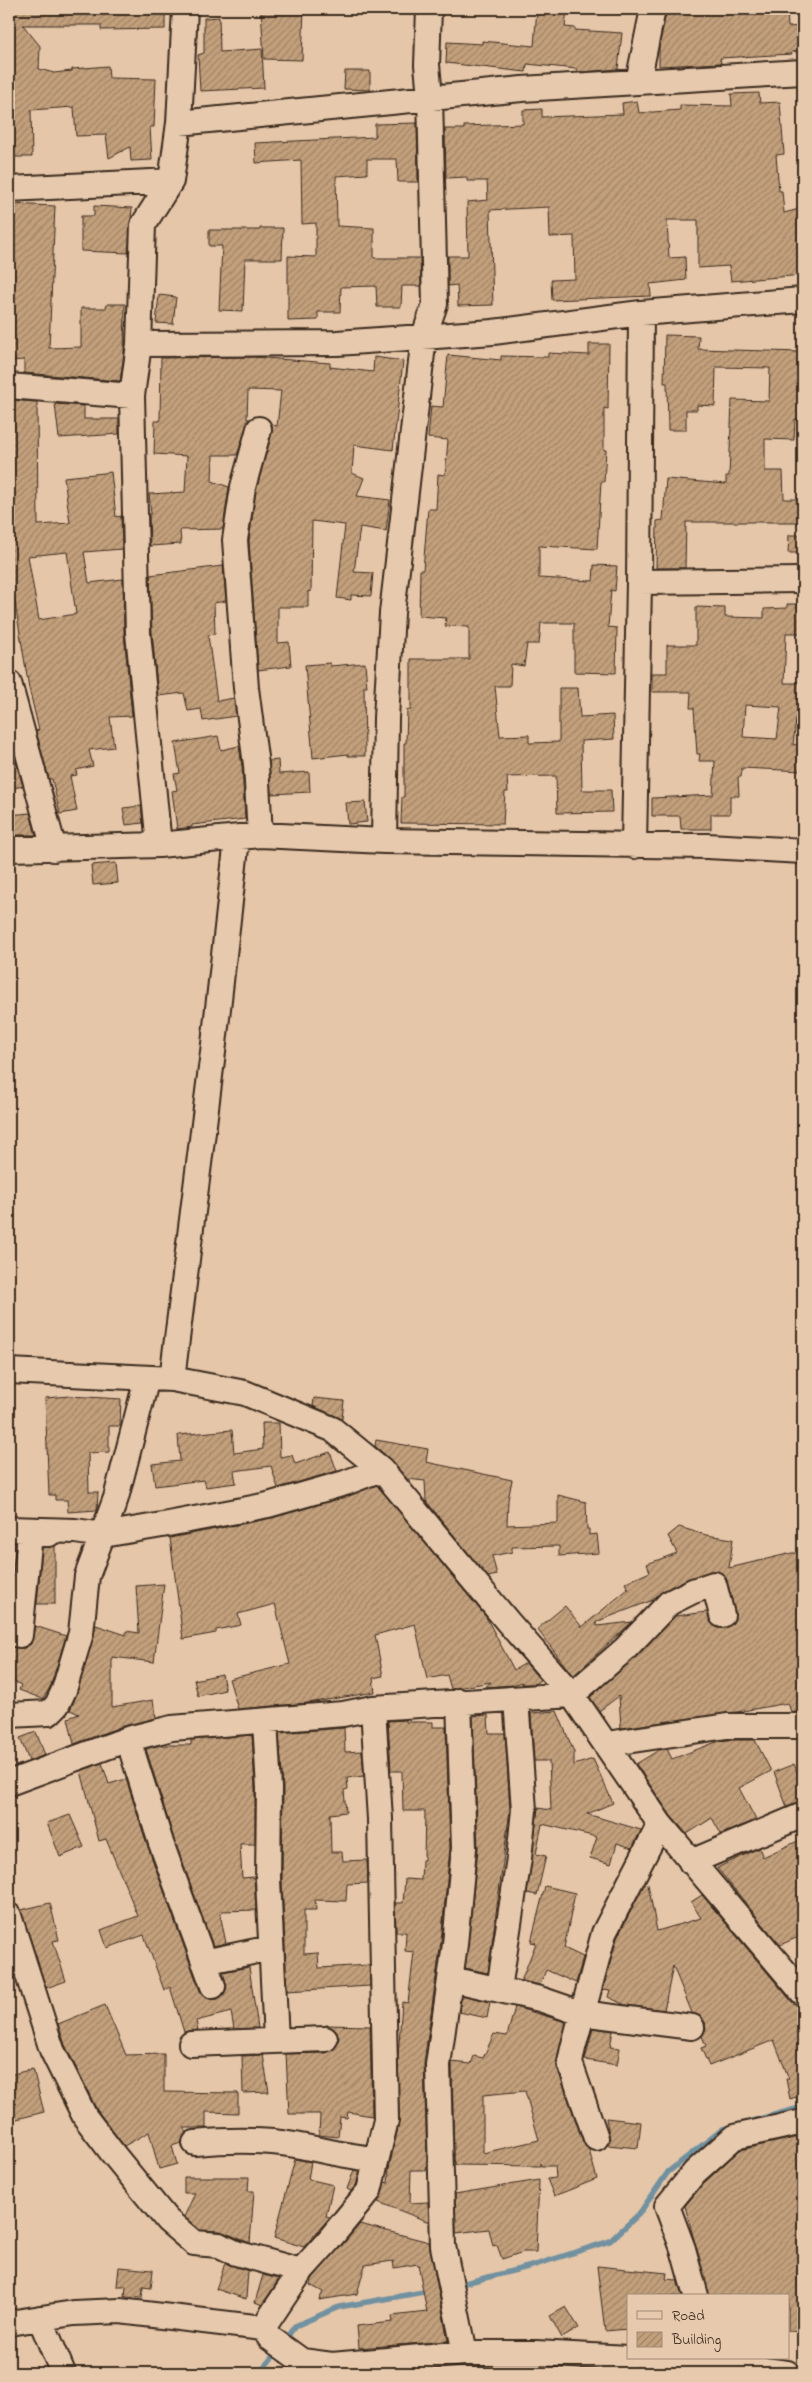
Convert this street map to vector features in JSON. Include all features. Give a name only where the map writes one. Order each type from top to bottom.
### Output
[{"type":"street","points":[[159,845],[138,633],[132,396],[139,344],[143,225],[171,181],[179,123],[185,9]]},
{"type":"street","points":[[384,840],[386,718],[392,613],[424,336],[435,304],[430,96],[427,65],[429,9]]},
{"type":"street","points":[[638,82],[653,9]]},
{"type":"street","points":[[179,123],[430,96],[803,72]]},
{"type":"street","points":[[9,189],[171,181]]},
{"type":"street","points":[[139,344],[337,343],[493,332],[640,313],[803,300]]},
{"type":"street","points":[[634,846],[639,582],[640,313]]},
{"type":"street","points":[[9,386],[132,396]]},
{"type":"street","points":[[172,1379],[214,1044],[248,837],[256,765],[246,688],[235,540],[243,487],[259,429]]},
{"type":"street","points":[[639,582],[803,580]]},
{"type":"street","points":[[11,697],[54,849]]},
{"type":"street","points":[[9,849],[159,845],[248,837],[707,846],[803,851]]},
{"type":"street","points":[[9,1371],[172,1379],[245,1393],[296,1412],[332,1429],[380,1469],[508,1622],[572,1695],[660,1824],[691,1862],[793,1965],[803,1993]]},
{"type":"street","points":[[9,1715],[10,1713],[49,1713],[57,1705],[64,1690],[82,1633],[87,1576],[116,1498],[147,1378]]},
{"type":"street","points":[[9,1633],[20,1635],[30,1534],[103,1535],[268,1505],[345,1483],[380,1469]]},
{"type":"street","points":[[9,1529],[75,1531],[103,1535]]},
{"type":"street","points":[[9,1784],[128,1739],[172,1728],[265,1722],[343,1714],[373,1708],[572,1695],[625,1649],[669,1603],[693,1591],[714,1584],[722,1615]]},
{"type":"street","points":[[499,1989],[524,1810],[516,1698]]},
{"type":"street","points":[[459,1702],[464,1848],[451,1979],[438,2065],[443,2246],[465,2353]]},
{"type":"street","points":[[267,2333],[300,2271],[369,2191],[375,2169],[375,2159],[386,2120],[380,1819],[373,1708]]},
{"type":"street","points":[[265,1722],[269,1788],[268,1880],[276,2040]]},
{"type":"street","points":[[606,1744],[727,1726],[803,1726]]},
{"type":"street","points":[[128,1739],[161,1843],[213,1986]]},
{"type":"street","points":[[691,1862],[803,1815]]},
{"type":"street","points":[[596,2138],[570,2063],[581,2013],[604,1933],[660,1824]]},
{"type":"street","points":[[9,1916],[52,2050],[85,2117],[114,2156],[167,2220],[194,2242],[219,2245],[236,2253],[300,2271]]},
{"type":"street","points":[[204,1962],[271,1948]]},
{"type":"street","points":[[451,1979],[499,1989],[581,2013],[692,2027]]},
{"type":"street","points":[[191,2044],[325,2038]]},
{"type":"street","points":[[695,2294],[683,2249],[667,2206],[695,2172],[734,2136],[803,2122]]},
{"type":"street","points":[[195,2142],[235,2139],[294,2145],[349,2157],[375,2159]]},
{"type":"street","points":[[9,2323],[40,2318],[120,2311],[267,2333],[302,2362],[332,2365],[465,2353],[537,2363],[627,2358]]},
{"type":"street","points":[[40,2318],[63,2373]]},
{"type":"street","points":[[660,2360],[787,2373]]},
{"type":"building","points":[[9,9],[165,9],[165,29],[101,30],[101,25],[23,25],[40,46],[39,69],[54,73],[72,71],[72,69],[108,66],[109,78],[156,79],[154,127],[150,127],[152,160],[131,161],[130,147],[109,158],[106,135],[76,136],[74,107],[31,110],[32,157],[9,157]]},
{"type":"building","points":[[261,9],[304,9],[302,60],[264,59]]},
{"type":"building","points":[[537,9],[567,9],[565,27],[575,28],[575,30],[622,33],[618,69],[583,72],[577,71],[577,69],[527,64],[526,72],[446,63],[447,42],[482,44],[482,41],[534,46]]},
{"type":"building","points":[[667,9],[787,9],[788,27],[803,26],[803,51],[791,52],[792,54],[720,58],[721,63],[659,66],[659,47]]},
{"type":"building","points":[[219,17],[220,52],[262,49],[264,88],[200,91],[198,55],[204,53],[204,18]]},
{"type":"building","points":[[345,71],[370,71],[370,90],[344,89]]},
{"type":"building","points":[[759,93],[760,103],[780,102],[784,154],[776,155],[779,191],[782,191],[784,213],[803,208],[803,275],[731,281],[729,266],[698,268],[698,220],[667,220],[669,258],[685,257],[686,280],[650,284],[651,296],[552,300],[551,280],[575,279],[574,236],[550,237],[549,207],[490,210],[493,305],[458,306],[457,285],[448,286],[448,256],[468,256],[467,202],[488,200],[487,181],[467,181],[467,177],[446,178],[445,129],[464,129],[464,126],[523,124],[523,110],[542,109],[542,117],[623,114],[622,103],[637,101],[639,113],[680,110],[680,105],[732,106],[731,94]]},
{"type":"building","points":[[417,123],[418,182],[398,182],[397,159],[367,159],[367,174],[336,176],[337,226],[374,228],[374,258],[420,258],[421,286],[402,286],[401,307],[377,307],[376,286],[341,287],[340,312],[318,312],[318,320],[288,321],[288,256],[316,257],[316,223],[302,224],[301,160],[256,163],[255,143],[375,137],[375,124]]},
{"type":"building","points":[[9,204],[55,206],[49,348],[81,347],[81,308],[106,308],[107,304],[125,304],[124,354],[120,381],[24,373],[24,360],[9,361]]},
{"type":"building","points":[[94,206],[132,208],[128,253],[81,251],[81,216],[94,216]]},
{"type":"building","points":[[260,228],[283,228],[282,259],[245,259],[243,311],[219,310],[222,246],[209,246],[209,230],[260,230]]},
{"type":"building","points":[[159,295],[176,297],[173,324],[156,323]]},
{"type":"building","points":[[665,335],[699,336],[698,349],[802,352],[800,395],[803,396],[803,420],[795,419],[794,440],[765,439],[765,471],[783,471],[784,499],[800,499],[800,522],[686,522],[685,568],[656,568],[657,521],[663,520],[666,479],[726,484],[726,476],[729,476],[732,400],[769,401],[770,368],[716,367],[715,406],[697,405],[697,410],[686,410],[686,430],[668,430],[667,383],[664,383]]},
{"type":"building","points":[[589,344],[609,344],[608,409],[604,408],[604,450],[606,450],[604,482],[601,482],[597,549],[539,546],[539,578],[593,581],[594,565],[617,566],[615,591],[611,590],[608,627],[617,628],[616,673],[574,672],[574,623],[541,623],[539,644],[527,644],[524,666],[511,664],[510,686],[495,686],[500,736],[529,735],[529,743],[559,742],[559,688],[578,688],[580,717],[613,715],[614,739],[581,741],[582,790],[611,790],[612,812],[557,813],[556,776],[507,777],[508,792],[505,792],[503,824],[401,823],[402,797],[404,797],[404,743],[406,743],[407,710],[411,710],[411,659],[469,659],[469,627],[445,626],[446,618],[419,616],[420,570],[423,570],[428,509],[436,509],[438,474],[445,475],[448,440],[428,438],[431,406],[443,407],[448,355],[501,360],[501,356],[548,357],[548,353],[589,355]]},
{"type":"building","points":[[253,357],[330,363],[330,367],[373,372],[374,357],[403,361],[393,450],[354,445],[352,473],[364,478],[357,496],[390,500],[386,531],[360,527],[354,572],[373,573],[371,596],[351,595],[351,600],[337,598],[345,525],[312,521],[311,592],[308,591],[308,607],[278,607],[278,643],[289,642],[291,666],[258,670],[249,541],[256,490],[272,433],[272,425],[277,426],[281,391],[248,390],[247,419],[249,419],[237,455],[213,455],[212,481],[229,487],[223,529],[180,530],[181,544],[150,546],[149,514],[151,514],[149,494],[185,492],[187,456],[154,454],[155,421],[160,421],[161,358]]},
{"type":"building","points":[[9,400],[37,402],[38,525],[70,523],[64,477],[111,472],[116,517],[121,516],[122,549],[84,552],[89,583],[123,579],[124,634],[132,716],[110,717],[114,747],[89,750],[93,766],[76,770],[77,775],[70,776],[77,811],[60,814],[52,779],[49,779],[36,731],[39,730],[29,688],[14,597],[9,598]],"holes":[[[67,552],[76,614],[39,620],[28,556]]]},
{"type":"building","points":[[55,404],[84,406],[84,419],[119,419],[119,434],[59,438]]},
{"type":"building","points":[[789,535],[803,535],[803,553],[788,553]]},
{"type":"building","points":[[223,566],[226,601],[214,603],[215,634],[208,635],[217,701],[234,698],[236,716],[203,721],[201,709],[188,711],[184,693],[158,696],[152,632],[150,575]]},
{"type":"building","points":[[787,604],[803,604],[802,633],[786,633],[784,683],[803,683],[803,703],[798,703],[793,745],[803,744],[803,771],[742,768],[741,777],[738,777],[739,796],[730,796],[730,814],[711,814],[711,829],[681,829],[680,816],[652,816],[652,798],[713,795],[715,761],[699,761],[700,754],[697,754],[694,708],[690,708],[691,692],[652,692],[652,673],[667,673],[667,645],[696,645],[696,607],[725,608],[725,617],[764,618],[764,609],[787,608]],"holes":[[[745,705],[781,707],[777,739],[743,737]]]},
{"type":"building","points":[[330,663],[330,666],[365,663],[367,687],[364,687],[365,756],[348,756],[348,754],[313,758],[305,665]]},
{"type":"building","points":[[218,736],[221,750],[239,746],[245,819],[192,825],[192,827],[177,829],[172,791],[177,790],[174,774],[180,773],[175,743]]},
{"type":"building","points":[[14,756],[23,786],[9,789],[9,757]]},
{"type":"building","points":[[278,760],[279,774],[309,772],[310,792],[271,794],[269,761]]},
{"type":"building","points":[[365,802],[367,822],[348,824],[346,803]]},
{"type":"building","points":[[141,806],[143,823],[126,825],[123,808]]},
{"type":"building","points":[[30,813],[36,835],[9,835],[9,815]]},
{"type":"building","points":[[116,863],[118,883],[93,885],[91,865]]},
{"type":"building","points":[[70,1396],[121,1399],[120,1426],[109,1426],[109,1452],[88,1453],[89,1492],[98,1492],[97,1510],[68,1512],[67,1500],[55,1500],[55,1495],[49,1495],[45,1398]]},
{"type":"building","points":[[314,1398],[344,1401],[342,1419],[313,1406]]},
{"type":"building","points":[[262,1423],[279,1423],[280,1457],[292,1455],[295,1464],[330,1452],[337,1471],[278,1488],[271,1466],[234,1471],[236,1483],[206,1487],[204,1480],[155,1486],[152,1464],[180,1461],[178,1435],[232,1430],[234,1453],[263,1449]]},
{"type":"building","points":[[376,1440],[428,1449],[426,1462],[512,1480],[508,1500],[507,1525],[558,1523],[558,1495],[586,1502],[587,1529],[589,1529],[589,1535],[597,1534],[599,1553],[559,1556],[559,1546],[512,1547],[512,1552],[492,1556],[497,1575],[488,1577],[426,1501],[425,1481],[407,1479],[391,1460],[375,1446]]},
{"type":"building","points":[[377,1485],[486,1617],[514,1670],[526,1663],[540,1680],[534,1684],[522,1684],[522,1682],[513,1685],[485,1687],[491,1682],[451,1689],[447,1675],[427,1679],[415,1624],[375,1635],[383,1676],[373,1678],[375,1692],[308,1703],[238,1709],[229,1679],[290,1664],[275,1604],[238,1614],[241,1625],[216,1630],[216,1633],[183,1639],[170,1538],[272,1518],[349,1496]]},
{"type":"building","points":[[679,1527],[706,1535],[733,1539],[729,1568],[792,1553],[803,1553],[803,1624],[800,1624],[803,1646],[803,1712],[791,1712],[788,1703],[621,1728],[619,1696],[599,1711],[590,1697],[634,1659],[675,1616],[707,1612],[712,1624],[718,1628],[725,1628],[732,1624],[735,1612],[727,1581],[724,1575],[718,1571],[710,1571],[687,1579],[663,1591],[653,1600],[596,1622],[597,1626],[632,1622],[573,1676],[537,1629],[565,1606],[582,1627],[628,1589],[625,1583],[650,1572],[647,1564],[677,1553],[668,1536]]},
{"type":"building","points":[[55,1546],[55,1604],[37,1604],[42,1548]]},
{"type":"building","points":[[9,1569],[13,1570],[9,1604]]},
{"type":"building","points":[[164,1584],[154,1662],[112,1657],[112,1707],[153,1700],[156,1718],[123,1726],[74,1744],[68,1718],[79,1714],[70,1710],[77,1694],[96,1625],[126,1635],[126,1631],[139,1633],[136,1586]]},
{"type":"building","points":[[35,1626],[66,1636],[51,1685],[43,1699],[19,1690],[21,1685],[9,1679],[9,1647],[24,1648],[31,1644]]},
{"type":"building","points":[[222,1674],[225,1690],[198,1696],[194,1680]]},
{"type":"building","points":[[557,1711],[574,1752],[574,1765],[593,1759],[613,1803],[587,1814],[641,1830],[632,1848],[617,1843],[611,1864],[590,1858],[597,1837],[542,1824],[536,1854],[546,1856],[537,1895],[527,1893],[538,1808],[551,1810],[549,1761],[534,1761],[531,1713]]},
{"type":"building","points":[[488,1715],[489,1733],[505,1733],[510,1810],[488,1973],[465,1968],[478,1849],[473,1716]]},
{"type":"building","points":[[406,1720],[406,1722],[433,1722],[433,1727],[446,1727],[450,1848],[441,1942],[424,2063],[427,2159],[426,2170],[411,2170],[410,2203],[428,2202],[429,2222],[378,2202],[385,2182],[388,2183],[389,2168],[399,2123],[398,2057],[402,2002],[408,2003],[414,1952],[405,1951],[406,1932],[396,1932],[395,1903],[403,1903],[405,1879],[421,1880],[422,1860],[424,1860],[425,1811],[403,1811],[402,1771],[391,1771],[388,1721]]},
{"type":"building","points":[[344,1728],[345,1752],[362,1751],[364,1776],[347,1778],[348,1789],[344,1790],[346,1812],[330,1814],[331,1852],[342,1852],[343,1861],[367,1860],[368,1883],[347,1884],[346,1901],[315,1900],[316,1910],[304,1910],[304,1954],[318,1953],[319,1968],[369,1965],[370,1986],[287,1991],[282,1880],[283,1788],[279,1733]]},
{"type":"building","points":[[36,1732],[45,1755],[29,1761],[20,1738]]},
{"type":"building","points":[[252,1735],[255,1788],[255,1844],[240,1844],[242,1878],[254,1877],[256,1910],[222,1911],[220,1914],[226,1943],[213,1946],[174,1839],[146,1749],[161,1745],[191,1745],[191,1740]]},
{"type":"building","points":[[755,1740],[771,1771],[739,1788],[756,1820],[721,1834],[712,1818],[687,1834],[671,1816],[636,1764],[659,1750],[667,1749],[672,1759],[719,1741]]},
{"type":"building","points":[[102,1763],[109,1784],[126,1779],[148,1847],[200,1991],[210,1999],[218,1999],[227,1988],[223,1972],[249,1967],[258,2028],[234,2029],[231,2012],[196,2021],[198,2030],[184,2032],[170,1987],[164,1990],[144,1935],[107,1948],[101,1930],[138,1916],[106,1839],[99,1841],[81,1771]]},
{"type":"building","points":[[794,1764],[797,1771],[803,1768],[803,1802],[787,1807],[774,1772]]},
{"type":"building","points":[[70,1815],[84,1847],[60,1857],[47,1823]]},
{"type":"building","points":[[803,1830],[803,1935],[780,1945],[717,1868],[759,1848],[763,1857],[800,1840],[797,1832]]},
{"type":"building","points":[[648,1884],[657,1931],[701,1918],[691,1902],[702,1895],[792,2002],[803,2006],[803,2109],[800,2109],[796,2097],[790,2099],[786,2079],[789,2079],[774,2040],[709,2066],[701,2048],[706,2046],[702,2036],[706,2029],[705,2022],[700,2016],[692,2013],[673,1966],[664,2010],[625,2005],[608,1997],[610,1990],[603,1989],[617,1938],[644,1885]]},
{"type":"building","points":[[545,1886],[575,1893],[564,1948],[583,1957],[576,1983],[546,1970],[540,1985],[521,1981],[536,1943],[531,1942]]},
{"type":"building","points":[[50,1903],[59,1940],[53,1941],[66,1981],[46,1988],[21,1910]]},
{"type":"building","points":[[462,1995],[490,2002],[487,2018],[459,2012]]},
{"type":"building","points":[[105,2005],[126,2055],[164,2054],[164,2092],[238,2093],[238,2113],[206,2112],[206,2128],[184,2128],[186,2133],[181,2143],[172,2146],[177,2164],[159,2169],[149,2132],[124,2146],[97,2110],[65,2045],[58,2024]]},
{"type":"building","points":[[515,2007],[566,2022],[557,2067],[583,2142],[589,2150],[597,2179],[554,2196],[547,2179],[556,2178],[555,2166],[541,2166],[540,2163],[540,2166],[456,2165],[454,2160],[452,2062],[471,2064],[474,2056],[483,2058],[494,2034],[507,2036]],"holes":[[[525,2091],[539,2140],[483,2153],[483,2095]]]},
{"type":"building","points":[[326,2025],[370,2026],[372,2116],[348,2112],[347,2118],[340,2117],[338,2137],[319,2135],[320,2114],[289,2114],[286,2054],[326,2053],[333,2050],[339,2038],[336,2031]]},
{"type":"building","points":[[593,2028],[613,2031],[610,2047],[620,2048],[617,2065],[585,2060]]},
{"type":"building","points":[[263,2055],[269,2092],[243,2093],[242,2056]]},
{"type":"building","points":[[33,2069],[44,2112],[9,2121],[9,2075]]},
{"type":"building","points":[[606,2118],[641,2122],[638,2148],[607,2145],[610,2140]]},
{"type":"building","points":[[803,2136],[803,2332],[790,2331],[790,2294],[708,2294],[685,2206],[705,2182],[740,2150]]},
{"type":"building","points":[[295,2159],[311,2162],[308,2179],[333,2185],[326,2216],[330,2217],[304,2247],[274,2238]]},
{"type":"building","points":[[354,2170],[360,2171],[356,2185],[351,2191],[347,2189]]},
{"type":"building","points":[[184,2177],[249,2177],[248,2191],[254,2191],[250,2243],[220,2231],[200,2230],[184,2217],[195,2193],[184,2193]]},
{"type":"building","points":[[539,2180],[536,2252],[523,2252],[502,2259],[497,2245],[493,2246],[489,2229],[456,2233],[455,2194]]},
{"type":"building","points":[[360,2224],[429,2242],[448,2341],[359,2348],[357,2326],[393,2322],[392,2316],[427,2312],[418,2264],[394,2268],[393,2261],[365,2265],[357,2294],[319,2300],[323,2292],[310,2285],[313,2278]]},
{"type":"building","points":[[225,2263],[248,2271],[246,2299],[216,2289]]},
{"type":"building","points":[[597,2266],[667,2273],[666,2279],[677,2280],[681,2294],[627,2294],[627,2329],[605,2331]]},
{"type":"building","points":[[119,2267],[153,2270],[151,2288],[143,2287],[142,2298],[125,2297],[126,2286],[117,2286]]},
{"type":"building","points":[[263,2275],[279,2279],[262,2305],[255,2302]]},
{"type":"building","points":[[566,2307],[579,2328],[562,2338],[550,2316]]},
{"type":"waterway","points":[[457,2285],[532,2266],[610,2241],[639,2214],[668,2172],[723,2129],[803,2107]]},
{"type":"waterway","points":[[284,2341],[295,2326],[339,2307],[446,2288]]},
{"type":"waterway","points":[[260,2373],[277,2351]]}]
